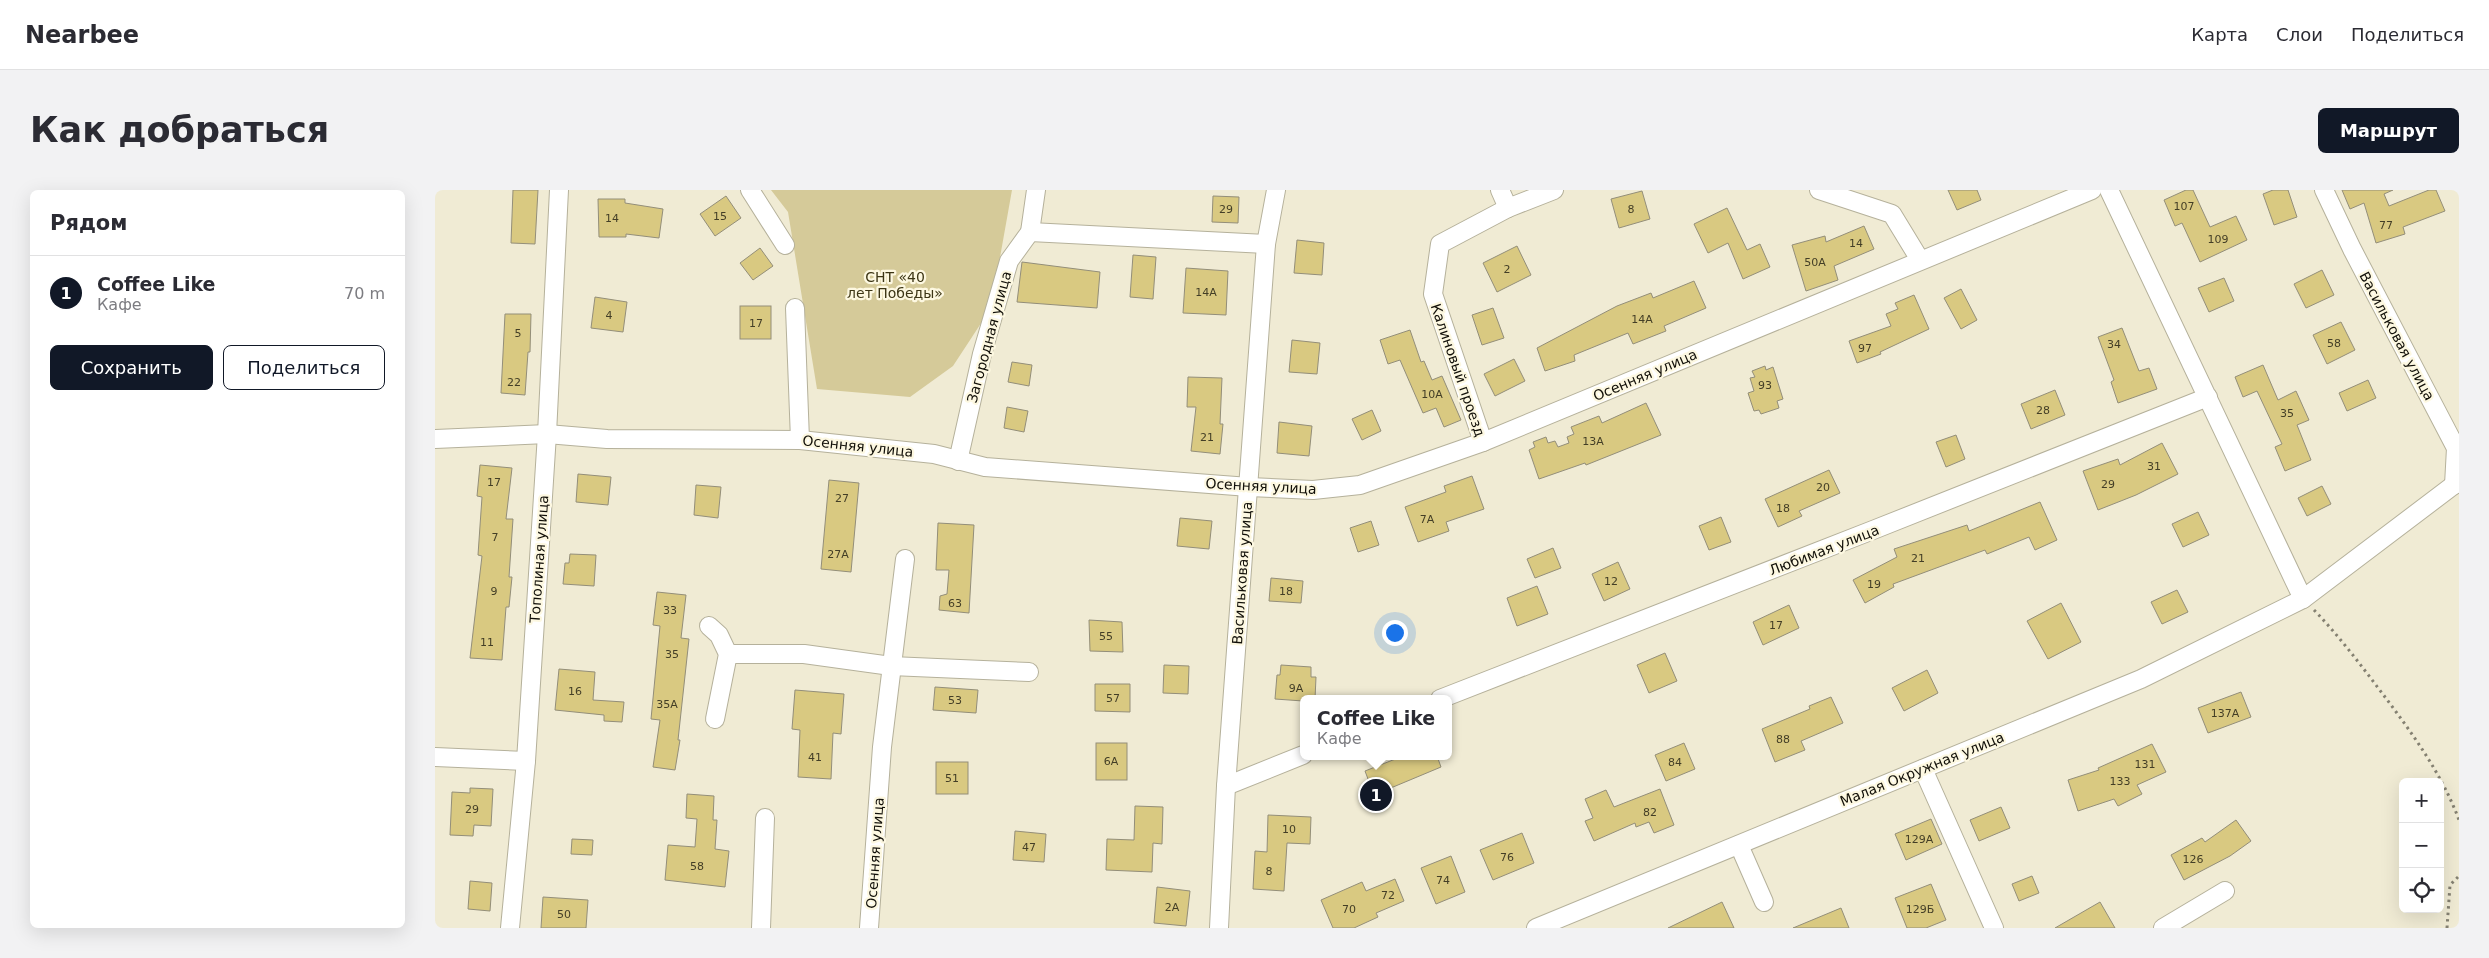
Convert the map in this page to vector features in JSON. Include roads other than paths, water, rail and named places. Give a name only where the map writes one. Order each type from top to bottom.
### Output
[{"type":"street","name":"Тополиная улица","points":[[510,928],[526,761],[547,434],[559,190]]},
{"type":"street","points":[[750,190],[785,245]]},
{"type":"street","name":"Загородная улица","points":[[958,461],[982,354],[1009,260],[1030,232],[1036,190]]},
{"type":"street","name":"Васильковая улица","points":[[1219,928],[1226,786],[1266,244],[1276,190]]},
{"type":"street","points":[[1500,190],[1508,208]]},
{"type":"street","name":"Калиновый проезд","points":[[1483,442],[1433,294],[1440,244],[1508,208],[1554,190]]},
{"type":"street","points":[[1819,190],[1892,214],[1920,260]]},
{"type":"street","name":"Осенняя улица","points":[[435,438],[547,434],[607,439],[800,440],[934,454],[985,466],[1249,488],[1313,490],[1360,485],[1483,442],[2092,190]]},
{"type":"street","points":[[2109,190],[2303,599]]},
{"type":"street","name":"Васильковая улица","points":[[2324,190],[2352,250],[2456,448],[2456,483]]},
{"type":"street","points":[[1030,232],[1266,244]]},
{"type":"street","points":[[795,308],[800,440]]},
{"type":"street","name":"Любимая улица","points":[[1450,695],[1865,534],[2208,397]]},
{"type":"street","name":"Малая Окружная улица","points":[[1536,928],[1559,924],[1739,845],[2141,679],[2303,599],[2456,483]]},
{"type":"street","name":"Осенняя улица","points":[[869,928],[882,747],[905,559]]},
{"type":"street","points":[[709,626],[719,635],[728,654],[715,720]]},
{"type":"street","points":[[728,654],[805,654],[891,666],[1029,672]]},
{"type":"street","points":[[1226,786],[1300,755]]},
{"type":"street","points":[[435,757],[526,761]]},
{"type":"street","points":[[1923,769],[1994,928]]},
{"type":"street","points":[[761,928],[765,818]]},
{"type":"street","points":[[1739,845],[1764,902]]},
{"type":"street","points":[[2163,928],[2225,891]]},
{"type":"place","name":"Coffee Like","points":[[1376,795]]},
{"type":"park label","name":"СНТ «40 лет Победы»","points":[[895,285]]}]
